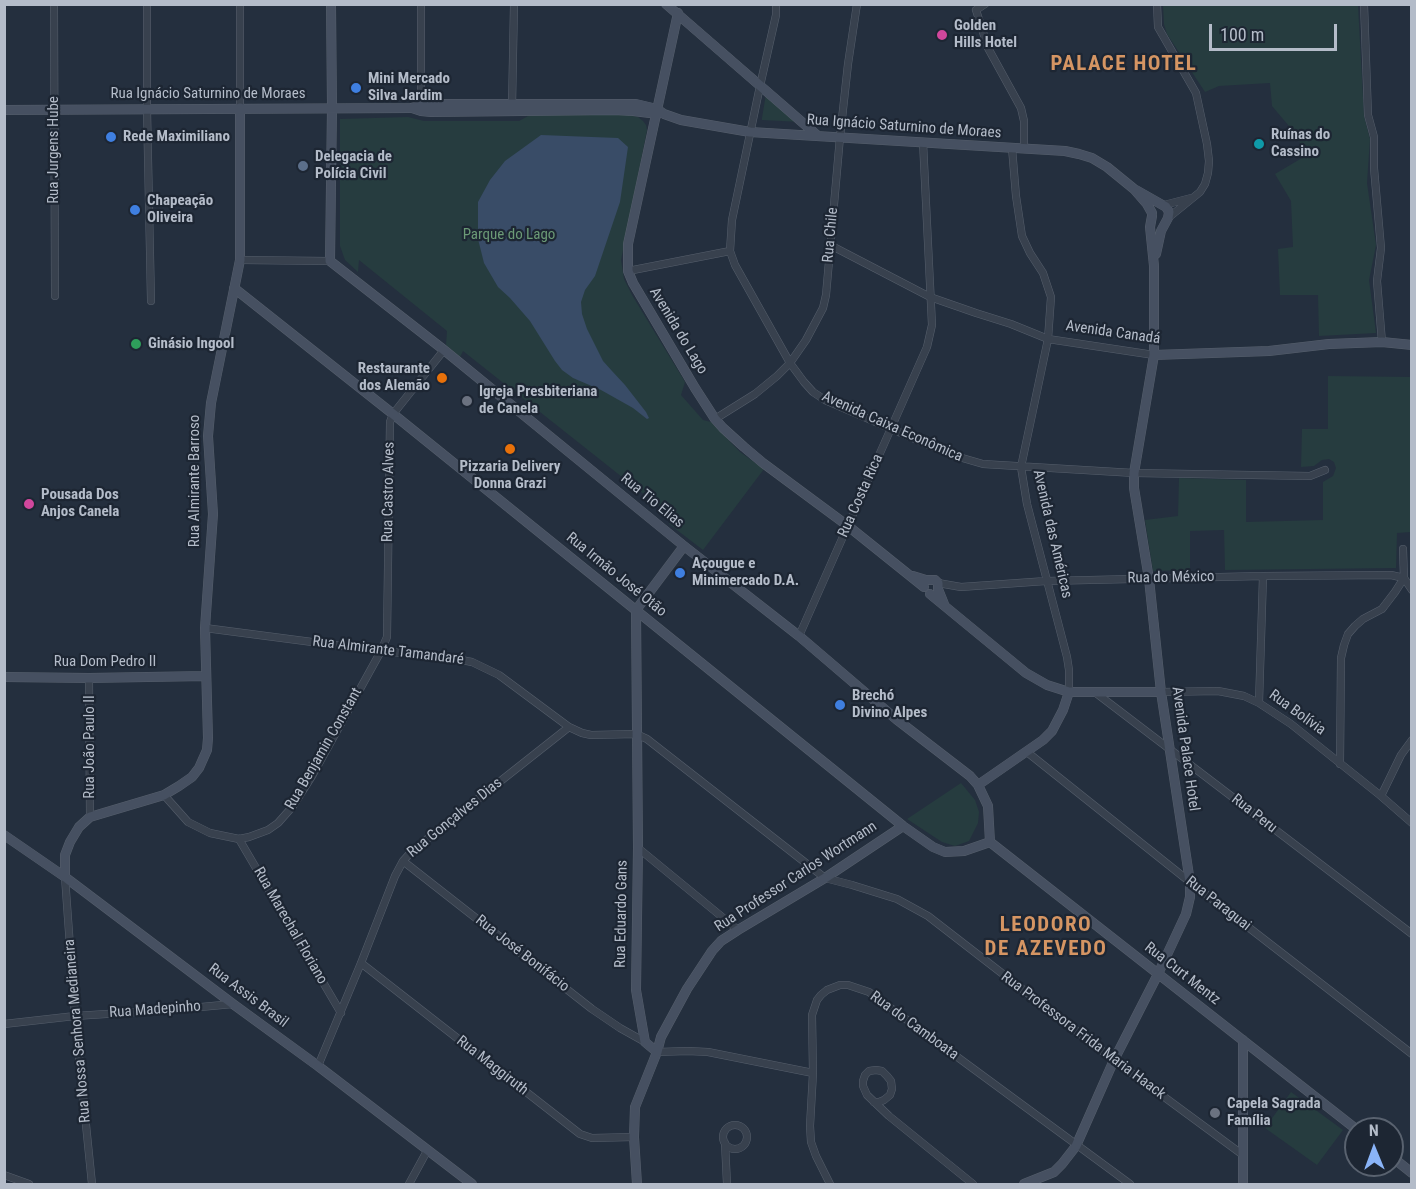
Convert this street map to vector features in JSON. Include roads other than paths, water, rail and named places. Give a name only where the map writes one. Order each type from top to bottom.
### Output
[{"type":"street","name":"Rua Jurgens Hube","points":[[54,4],[55,296]]},
{"type":"street","points":[[147,4],[151,301]]},
{"type":"street","name":"Rua Almirante Barroso","points":[[90,817],[164,795],[192,777],[207,750],[205,628],[213,514],[208,436],[210,412],[240,260],[240,4]]},
{"type":"street","points":[[240,260],[330,261],[331,4]]},
{"type":"street","points":[[421,4],[421,108]]},
{"type":"street","points":[[512,107],[514,4]]},
{"type":"street","points":[[666,4],[818,136]]},
{"type":"street","name":"Avenida Caixa Econômica","points":[[776,4],[776,15],[732,220],[730,250],[735,265],[790,363],[813,392],[825,400],[968,460],[983,464],[1134,473],[1310,476],[1325,470]]},
{"type":"street","name":"Rua Chile","points":[[715,419],[765,386],[790,363],[806,340],[823,308],[848,64],[857,4]]},
{"type":"street","points":[[968,4],[976,10],[988,48],[1021,108],[1024,121],[1024,149]]},
{"type":"street","points":[[976,10],[985,4]]},
{"type":"street","points":[[1157,4],[1158,27],[1196,93],[1209,161],[1205,184],[1200,192],[1193,198],[1167,219],[1157,222],[1152,214],[1156,206],[1193,198]]},
{"type":"street","points":[[1364,4],[1368,115],[1374,137],[1374,168],[1381,248],[1377,281],[1382,342]]},
{"type":"street","name":"Avenida do Lago","points":[[678,14],[659,112],[628,244],[628,271],[633,283],[715,419],[750,453],[848,526],[905,573],[933,588],[945,607],[1026,674],[1047,685],[1069,692]]},
{"type":"street","name":"Rua Ignácio Saturnino de Moraes","points":[[4,110],[559,107],[659,112],[681,120],[750,132],[1065,151],[1092,158],[1107,167],[1134,189],[1152,214]]},
{"type":"street","name":"Rua Costa Rica","points":[[799,636],[927,347],[932,326],[923,142]]},
{"type":"street","name":"Avenida das Américas","points":[[978,785],[1028,752],[1052,731],[1069,692],[1067,657],[1027,504],[1021,467],[1048,339],[1051,297],[1043,273],[1030,254],[1022,236],[1012,148]]},
{"type":"street","name":"Rua Ignácio Saturnino de Moraes","points":[[1134,189],[1162,205]]},
{"type":"street","points":[[1162,205],[1169,212],[1167,219]]},
{"type":"street","name":"Avenida Palace Hotel","points":[[1023,1185],[1054,1172],[1076,1146],[1114,1060],[1186,914],[1190,897],[1190,882],[1161,692],[1149,579],[1134,488],[1134,473],[1154,356],[1154,266],[1150,227],[1152,214]]},
{"type":"street","name":"Avenida Palace Hotel","points":[[1154,266],[1158,240],[1167,219]]},
{"type":"street","name":"Avenida Canadá","points":[[830,245],[930,297],[1048,339],[1154,356],[1246,353],[1329,344],[1382,342],[1412,345]]},
{"type":"street","points":[[628,271],[730,250]]},
{"type":"street","name":"Rua Tio Elias","points":[[330,261],[799,636],[896,719],[970,777],[978,785],[988,806],[990,842]]},
{"type":"street","name":"Rua Irmão José Otão","points":[[234,288],[903,826],[933,847],[945,852],[964,851],[990,842]]},
{"type":"street","points":[[393,414],[444,350]]},
{"type":"street","name":"Rua Castro Alves","points":[[381,651],[387,637],[390,422],[393,414]]},
{"type":"street","points":[[636,610],[684,546]]},
{"type":"street","points":[[1403,549],[1404,578],[1412,590]]},
{"type":"street","name":"Rua do México","points":[[933,588],[1046,581],[1263,576],[1391,575],[1404,578]]},
{"type":"street","points":[[1259,703],[1263,576]]},
{"type":"street","points":[[1340,764],[1341,657],[1344,645],[1348,634],[1355,626],[1388,603],[1404,578]]},
{"type":"street","points":[[933,588],[943,591],[961,587]]},
{"type":"street","name":"Rua Eduardo Gans","points":[[636,610],[638,848],[636,990],[645,1042]]},
{"type":"street","name":"Rua Almirante Tamandaré","points":[[205,628],[471,662],[499,675],[569,727],[582,733],[591,735],[636,734]]},
{"type":"street","name":"Rua Benjamin Constant","points":[[164,795],[188,822],[210,833],[239,839],[268,830],[278,823],[293,806],[312,776],[381,651]]},
{"type":"street","name":"Rua Dom Pedro II","points":[[4,677],[206,676]]},
{"type":"street","name":"Rua João Paulo II","points":[[89,678],[90,817]]},
{"type":"street","name":"Rua Bolívia","points":[[1069,692],[1218,691],[1244,696],[1291,724],[1412,823]]},
{"type":"street","name":"Rua Peru","points":[[1096,693],[1412,934]]},
{"type":"street","name":"Rua Gonçalves Dias","points":[[318,1066],[394,876],[403,861],[412,851],[569,727]]},
{"type":"street","points":[[636,734],[655,744],[825,878]]},
{"type":"street","points":[[1381,796],[1401,755],[1412,740]]},
{"type":"street","name":"Rua Paraguai","points":[[1028,752],[1190,882],[1412,1054]]},
{"type":"street","points":[[65,877],[65,855],[70,842],[79,827],[90,817]]},
{"type":"street","name":"Rua Professor Carlos Wortmann","points":[[638,1185],[634,1137],[635,1107],[661,1037],[687,989],[712,951],[721,941],[825,878],[903,826]]},
{"type":"street","name":"Rua Assis Brasil","points":[[4,835],[65,877],[318,1066],[472,1185]]},
{"type":"street","name":"Rua Marechal Floriano","points":[[239,839],[341,1013]]},
{"type":"street","name":"Rua Curt Mentz","points":[[990,842],[1344,1120]]},
{"type":"street","points":[[638,848],[738,930]]},
{"type":"street","name":"Rua José Bonifácio","points":[[403,861],[592,1009],[645,1042]]},
{"type":"street","name":"Rua Nossa Senhora Medianeira","points":[[65,877],[75,1016],[92,1185]]},
{"type":"street","name":"Rua Professora Frida Maria Haack","points":[[825,878],[897,899],[928,916],[1114,1060],[1243,1155]]},
{"type":"street","name":"Rua Maggiruth","points":[[361,963],[579,1134],[592,1138],[634,1137]]},
{"type":"street","name":"Rua do Camboata","points":[[830,1185],[811,1142],[812,1015],[817,1000],[827,990],[840,985],[848,985],[869,992],[1130,1185]]},
{"type":"street","name":"Rua Madepinho","points":[[4,1024],[233,1004]]},
{"type":"street","points":[[1243,1040],[1243,1185]]},
{"type":"street","points":[[645,1042],[657,1052],[708,1052],[813,1072]]},
{"type":"street","points":[[874,1101],[884,1100],[890,1095],[892,1089],[891,1081],[882,1071],[876,1070],[869,1071],[865,1075],[863,1081],[867,1095],[889,1116],[973,1185]]},
{"type":"street","points":[[725,1143],[727,1185]]},
{"type":"street","points":[[409,1185],[427,1151]]},
{"type":"street","points":[[4,1175],[29,1185]]},
{"type":"water","name":"Parque do Lago","points":[[541,135],[618,138],[628,147],[620,202],[595,276],[585,290],[581,302],[587,329],[603,361],[646,412],[649,418],[647,419],[633,408],[573,378],[562,370],[530,321],[498,287],[484,263],[478,239],[478,202],[490,180],[505,161]]},
{"type":"place","name":"Golden Hills Hotel","points":[[942,35]]},
{"type":"place","name":"Mini Mercado Silva Jardim","points":[[356,88]]},
{"type":"place","name":"Rede Maximiliano","points":[[111,137]]},
{"type":"place","name":"Ruínas do Cassino","points":[[1259,144]]},
{"type":"place","name":"Delegacia de Polícia Civil","points":[[303,166]]},
{"type":"place","name":"Chapeação Oliveira","points":[[135,210]]},
{"type":"place","name":"Ginásio Ingool","points":[[136,344]]},
{"type":"place","name":"Restaurante dos Alemão","points":[[442,378]]},
{"type":"place","name":"Igreja Presbiteriana de Canela","points":[[467,401]]},
{"type":"place","name":"Pizzaria Delivery Donna Grazi","points":[[510,449]]},
{"type":"place","name":"Pousada Dos Anjos Canela","points":[[29,504]]},
{"type":"place","name":"Açougue e Minimercado D.A.","points":[[680,573]]},
{"type":"place","name":"Brechó Divino Alpes","points":[[840,705]]},
{"type":"place","name":"Capela Sagrada Família","points":[[1215,1113]]},
{"type":"district","name":"PALACE HOTEL","points":[[1124,65]]},
{"type":"district","name":"LEODORO DE AZEVEDO","points":[[1046,938]]}]
